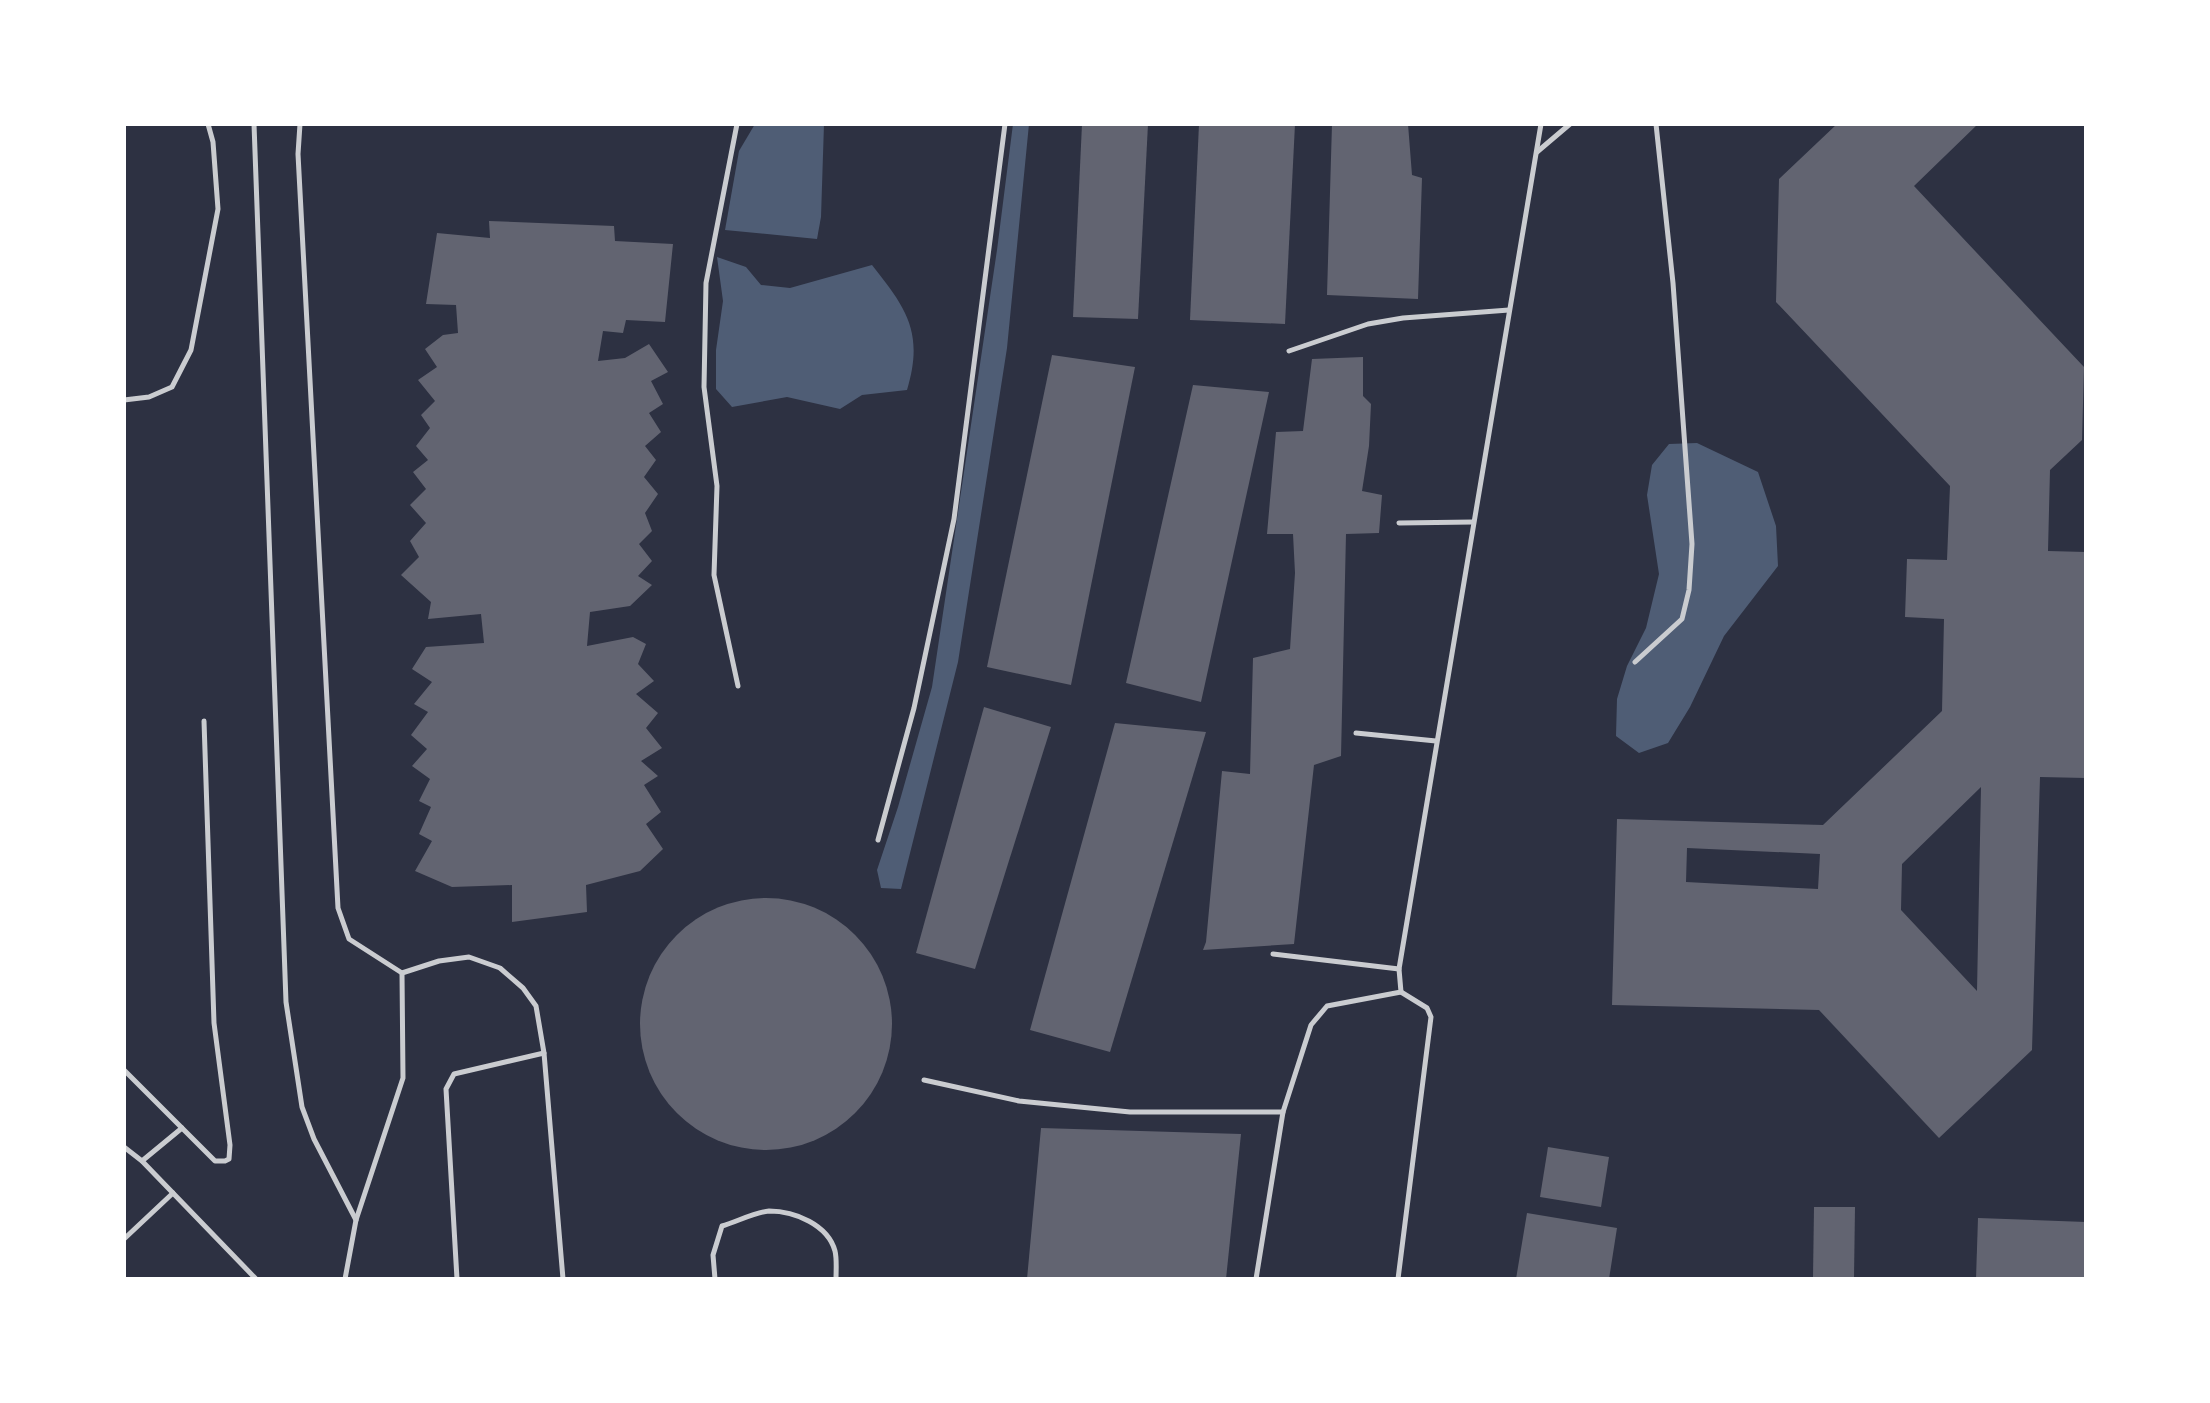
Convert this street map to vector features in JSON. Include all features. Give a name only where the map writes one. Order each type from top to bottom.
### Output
[{"type":"lane","points":[[124,400],[149,397],[172,387],[191,350],[218,209],[213,142],[208,124]]},
{"type":"lane","points":[[254,124],[286,1002],[302,1107],[314,1139],[356,1220]]},
{"type":"lane","points":[[300,124],[298,154],[338,908],[349,939],[402,973]]},
{"type":"lane","points":[[737,124],[706,283],[704,387],[717,486],[714,575],[738,686]]},
{"type":"lane","points":[[878,840],[914,708],[954,519],[1005,124]]},
{"type":"lane","points":[[1401,992],[1399,969],[1541,124]]},
{"type":"lane","points":[[1537,152],[1570,124]]},
{"type":"lane","points":[[1635,662],[1682,619],[1689,590],[1692,544],[1673,283],[1656,124]]},
{"type":"lane","points":[[1289,351],[1368,324],[1403,318],[1509,310]]},
{"type":"lane","points":[[1399,523],[1473,522]]},
{"type":"lane","points":[[124,1070],[215,1161],[229,1159],[230,1145],[214,1023],[204,721]]},
{"type":"lane","points":[[1356,733],[1436,741]]},
{"type":"lane","points":[[1273,954],[1399,969]]},
{"type":"lane","points":[[402,973],[439,961],[468,957],[500,968],[523,988],[536,1006],[544,1053],[564,1279]]},
{"type":"lane","points":[[345,1279],[356,1220],[402,1078],[402,973]]},
{"type":"lane","points":[[1256,1279],[1283,1112],[1311,1025],[1327,1006],[1401,992],[1427,1007],[1431,1017],[1398,1279]]},
{"type":"lane","points":[[457,1279],[447,1082],[454,1074],[544,1053]]},
{"type":"lane","points":[[924,1080],[1019,1101],[1130,1112],[1283,1112]]},
{"type":"lane","points":[[142,1161],[182,1128]]},
{"type":"lane","points":[[124,1147],[142,1161],[256,1279]]},
{"type":"lane","points":[[124,1238],[173,1193]]},
{"type":"lane","points":[[715,1279],[713,1255],[722,1226],[768,1211],[793,1215],[815,1224],[828,1237],[835,1252],[836,1279]]},
{"type":"water","points":[[755,124],[824,124],[821,217],[817,239],[725,230],[739,151]]},
{"type":"water","points":[[1013,124],[1029,124],[1007,348],[958,662],[901,889],[881,888],[877,870],[932,687],[997,250]]},
{"type":"water","points":[[717,257],[746,267],[761,285],[790,288],[872,265],[903,309],[913,337],[914,353],[907,390],[862,395],[840,409],[787,397],[732,407],[716,389],[716,350],[723,301]]},
{"type":"water","points":[[1697,443],[1758,472],[1776,526],[1778,566],[1724,636],[1690,707],[1668,743],[1639,753],[1616,736],[1617,699],[1627,666],[1646,628],[1659,574],[1647,495],[1652,465],[1669,444]]},
{"type":"building","points":[[1082,124],[1148,124],[1138,319],[1073,317]]},
{"type":"building","points":[[1199,124],[1295,124],[1285,324],[1190,320]]},
{"type":"building","points":[[1332,124],[1408,124],[1412,175],[1422,178],[1418,299],[1327,295]]},
{"type":"building","points":[[1837,124],[1978,124],[1914,186],[2084,367],[2082,440],[2050,470],[2048,551],[2086,552],[2086,778],[2040,777],[2032,1050],[1939,1138],[1819,1010],[1612,1005],[1617,819],[1823,825],[1942,711],[1944,619],[1905,617],[1907,559],[1947,560],[1950,486],[1776,302],[1779,179]],"holes":[[[1981,787],[1977,991],[1901,910],[1902,864]],[[1687,848],[1820,854],[1818,889],[1686,882]]]},
{"type":"building","points":[[489,221],[614,226],[615,241],[673,244],[665,322],[626,320],[623,333],[603,331],[598,361],[625,358],[649,344],[668,372],[651,381],[663,404],[649,413],[661,432],[645,446],[656,460],[644,477],[658,494],[645,513],[652,531],[639,544],[652,561],[638,576],[652,585],[630,606],[590,612],[587,646],[633,637],[646,644],[638,664],[654,681],[636,694],[658,713],[646,728],[662,748],[641,761],[658,776],[644,785],[661,812],[646,824],[663,849],[640,871],[586,885],[587,912],[512,922],[512,885],[452,887],[415,871],[432,841],[419,834],[431,807],[419,801],[430,779],[412,766],[427,749],[411,735],[428,712],[414,704],[432,682],[412,669],[426,647],[484,643],[481,614],[428,619],[431,602],[401,575],[419,557],[410,541],[426,523],[410,505],[426,489],[413,472],[428,460],[416,446],[430,428],[421,415],[435,401],[418,380],[437,367],[425,349],[443,335],[458,333],[456,305],[426,304],[437,233],[490,238]]},
{"type":"building","points":[[1052,355],[1135,367],[1071,685],[987,667]]},
{"type":"building","points":[[1363,357],[1363,396],[1371,404],[1369,446],[1362,491],[1382,495],[1379,533],[1346,534],[1341,756],[1314,765],[1294,944],[1203,950],[1206,942],[1222,771],[1250,774],[1253,658],[1290,649],[1295,573],[1293,534],[1267,534],[1276,432],[1303,431],[1312,359]]},
{"type":"building","points":[[1193,385],[1269,392],[1201,702],[1126,683]]},
{"type":"building","points":[[984,707],[1051,727],[975,969],[916,953]]},
{"type":"building","points":[[1115,723],[1206,732],[1110,1052],[1030,1030]]},
{"type":"building","points":[[766,898],[814,908],[855,935],[882,976],[892,1024],[882,1072],[855,1113],[814,1140],[766,1150],[718,1140],[677,1113],[650,1072],[640,1024],[650,976],[677,935],[718,908]]},
{"type":"building","points":[[1041,1128],[1241,1134],[1226,1279],[1027,1279]]},
{"type":"building","points":[[1548,1147],[1609,1157],[1601,1207],[1540,1197]]},
{"type":"building","points":[[1814,1207],[1855,1207],[1854,1278],[1813,1278]]},
{"type":"building","points":[[1527,1213],[1617,1228],[1609,1279],[1516,1279]]},
{"type":"building","points":[[1978,1218],[2086,1222],[2086,1279],[1976,1279]]}]
